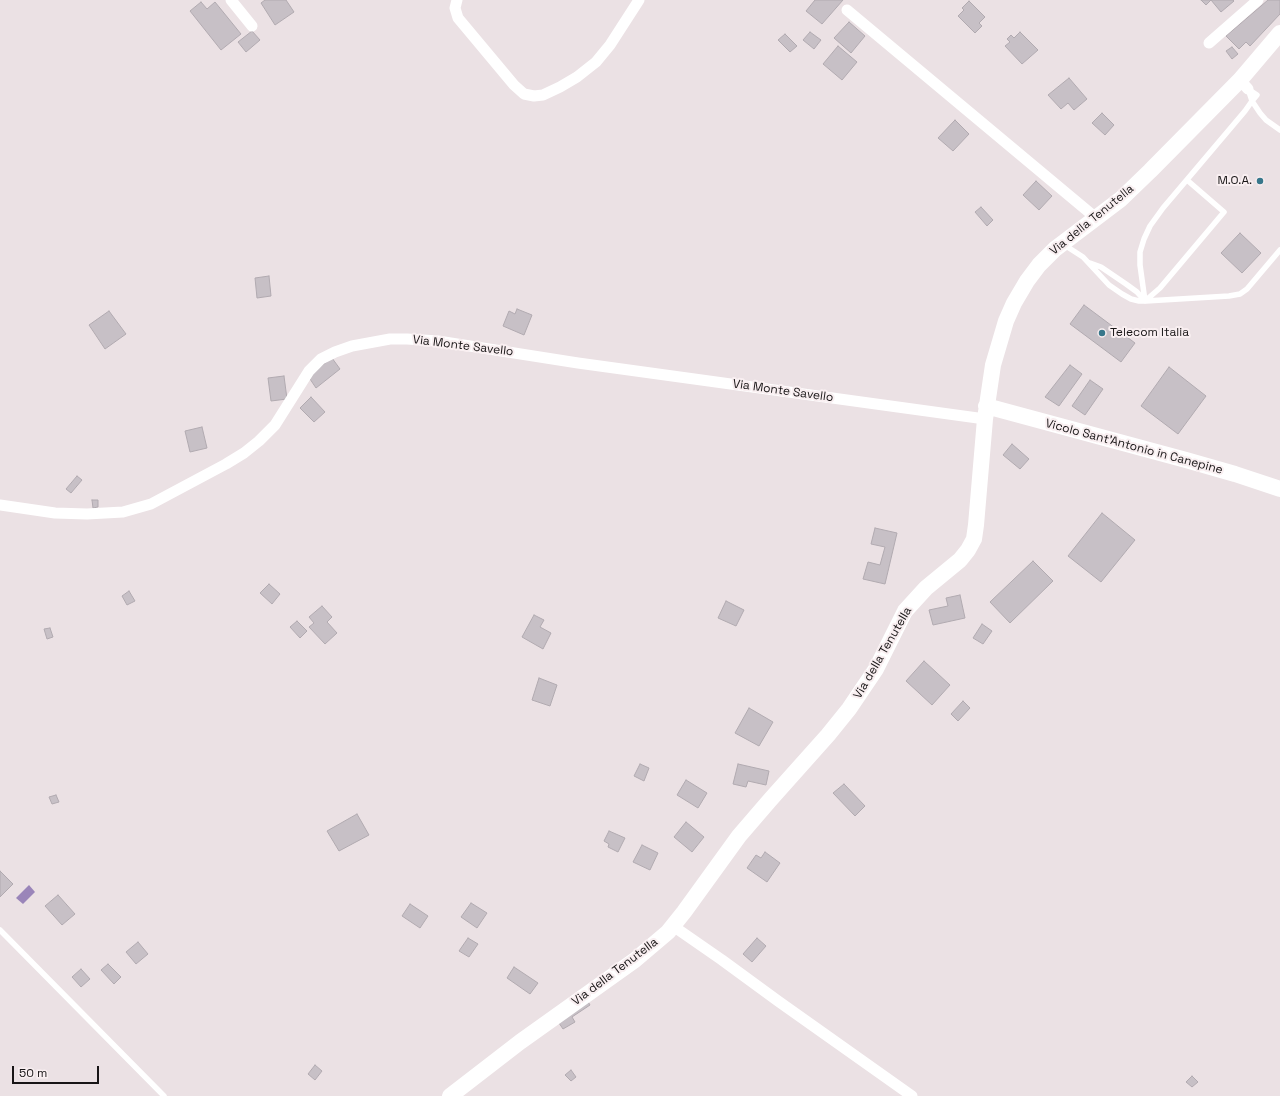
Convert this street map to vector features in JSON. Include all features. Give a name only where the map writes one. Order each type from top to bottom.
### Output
[{"type":"street","points":[[231,0],[252,26]]},
{"type":"street","points":[[457,0],[455,8],[458,18],[514,85],[524,94],[534,96],[543,95],[560,87],[577,77],[596,62],[610,44],[639,0]]},
{"type":"street","points":[[1209,43],[1258,0]]},
{"type":"street","points":[[847,10],[1096,218]]},
{"type":"street","name":"Via della Tenutella","points":[[450,1096],[520,1042],[635,960],[673,926],[739,836],[828,735],[856,700],[878,664],[902,616],[909,606],[926,588],[960,560],[970,547],[975,535],[986,413],[997,352],[1005,325],[1020,292],[1034,270],[1049,254],[1065,245],[1121,199],[1244,85],[1280,33]]},
{"type":"street","name":"Via Monte Savello","points":[[0,505],[55,513],[87,514],[124,512],[151,504],[226,464],[260,441],[275,425],[309,371],[321,359],[352,346],[390,339],[438,341],[578,363],[986,413]]},
{"type":"street","name":"Vicolo Sant'Antonio in Canepine","points":[[986,413],[1186,460],[1280,489]]},
{"type":"street","points":[[673,926],[912,1096]]},
{"type":"lane","points":[[1145,301],[1140,265],[1140,252],[1144,239],[1150,226],[1257,95],[1244,85]]},
{"type":"lane","points":[[1252,101],[1266,120],[1280,130]]},
{"type":"lane","points":[[1145,301],[1160,288],[1224,212],[1187,180]]},
{"type":"lane","points":[[1065,245],[1090,263],[1110,285],[1131,299],[1139,301],[1229,296],[1240,294],[1247,289],[1280,250]]},
{"type":"lane","points":[[1090,263],[1101,267],[1126,284],[1137,292],[1145,301]]},
{"type":"lane","points":[[0,930],[164,1096]]},
{"type":"shaded area","points":[[29,885],[35,892],[23,904],[16,898]]},
{"type":"building","points":[[265,0],[286,0],[294,12],[275,25],[261,3]]},
{"type":"building","points":[[815,0],[843,0],[822,24],[806,11]]},
{"type":"building","points":[[1201,0],[1211,0],[1206,5]]},
{"type":"building","points":[[1211,0],[1233,0],[1234,1],[1221,12]]},
{"type":"building","points":[[1268,0],[1280,0],[1280,14],[1250,46],[1246,42],[1239,49],[1226,36]]},
{"type":"building","points":[[969,1],[985,17],[979,23],[982,26],[975,33],[958,16],[964,10],[962,8]]},
{"type":"building","points":[[201,2],[207,9],[215,2],[241,34],[221,50],[190,11]]},
{"type":"building","points":[[849,22],[865,36],[851,53],[834,38]]},
{"type":"building","points":[[252,31],[260,40],[246,52],[238,42]]},
{"type":"building","points":[[810,32],[821,40],[814,49],[803,40]]},
{"type":"building","points":[[1020,32],[1038,50],[1022,64],[1005,46],[1010,42],[1007,39],[1011,35],[1014,38]]},
{"type":"building","points":[[785,34],[797,46],[790,52],[778,40]]},
{"type":"building","points":[[838,46],[857,62],[842,80],[823,64]]},
{"type":"building","points":[[1232,47],[1238,54],[1232,59],[1226,51]]},
{"type":"building","points":[[1069,78],[1087,99],[1074,110],[1068,103],[1061,109],[1048,95]]},
{"type":"building","points":[[1102,113],[1114,125],[1105,135],[1092,123]]},
{"type":"building","points":[[955,120],[969,134],[953,151],[938,138]]},
{"type":"building","points":[[1036,181],[1052,196],[1039,210],[1023,195]]},
{"type":"building","points":[[981,207],[993,220],[987,226],[975,212]]},
{"type":"building","points":[[1240,233],[1261,253],[1242,273],[1221,253]]},
{"type":"building","points":[[269,276],[271,296],[257,298],[255,278]]},
{"type":"building","name":"Telecom Italia","points":[[1084,305],[1135,343],[1121,362],[1070,324]]},
{"type":"building","points":[[517,309],[532,315],[524,335],[503,326],[509,311],[515,314]]},
{"type":"building","points":[[109,311],[126,334],[105,349],[89,325]]},
{"type":"building","points":[[332,358],[340,369],[316,388],[308,376]]},
{"type":"building","points":[[1070,365],[1082,374],[1059,406],[1045,397]]},
{"type":"building","points":[[1169,367],[1206,396],[1178,434],[1141,406]]},
{"type":"building","points":[[284,376],[287,399],[271,401],[268,378]]},
{"type":"building","points":[[1090,380],[1103,389],[1085,415],[1072,406]]},
{"type":"building","points":[[311,397],[325,412],[314,422],[300,408]]},
{"type":"building","points":[[202,427],[207,448],[190,452],[185,431]]},
{"type":"building","points":[[1012,444],[1029,459],[1020,469],[1003,455]]},
{"type":"building","points":[[77,476],[82,480],[71,493],[66,489]]},
{"type":"building","points":[[92,500],[98,500],[98,507],[93,508]]},
{"type":"building","points":[[1102,513],[1135,540],[1101,582],[1068,556]]},
{"type":"building","points":[[875,528],[897,533],[885,584],[863,579],[868,562],[880,565],[885,547],[871,544]]},
{"type":"building","points":[[1033,561],[1053,581],[1010,623],[990,602]]},
{"type":"building","points":[[269,584],[280,594],[272,604],[260,593]]},
{"type":"building","points":[[129,591],[135,601],[127,605],[122,596]]},
{"type":"building","points":[[960,595],[965,618],[933,625],[929,610],[948,606],[946,598]]},
{"type":"building","points":[[726,601],[744,610],[736,626],[718,618]]},
{"type":"building","points":[[322,606],[332,617],[327,622],[337,633],[325,644],[309,627],[314,623],[309,617]]},
{"type":"building","points":[[534,615],[544,620],[540,627],[551,633],[543,649],[522,637]]},
{"type":"building","points":[[297,621],[307,631],[300,638],[290,627]]},
{"type":"building","points":[[982,624],[992,631],[983,644],[973,638]]},
{"type":"building","points":[[50,628],[53,637],[47,639],[44,629]]},
{"type":"building","points":[[924,661],[950,685],[932,705],[906,681]]},
{"type":"building","points":[[539,678],[557,685],[550,706],[532,700]]},
{"type":"building","points":[[963,701],[970,708],[958,721],[951,714]]},
{"type":"building","points":[[749,708],[773,722],[759,746],[735,733]]},
{"type":"building","points":[[640,764],[649,768],[644,781],[634,776]]},
{"type":"building","points":[[738,764],[769,771],[766,785],[748,781],[746,787],[733,784]]},
{"type":"building","points":[[686,780],[707,793],[698,808],[677,795]]},
{"type":"building","points":[[844,784],[865,806],[855,816],[833,793]]},
{"type":"building","points":[[56,795],[59,802],[52,804],[49,797]]},
{"type":"building","points":[[357,814],[369,835],[339,851],[327,831]]},
{"type":"building","points":[[686,822],[704,837],[692,852],[674,837]]},
{"type":"building","points":[[609,831],[625,838],[618,852],[608,847],[609,844],[604,841]]},
{"type":"building","points":[[642,845],[658,853],[650,870],[633,862]]},
{"type":"building","points":[[765,852],[780,863],[767,882],[747,868],[756,855],[761,858]]},
{"type":"building","points":[[0,871],[13,884],[0,897]]},
{"type":"building","points":[[58,895],[75,914],[62,925],[45,906]]},
{"type":"building","points":[[471,903],[487,913],[477,928],[461,917]]},
{"type":"building","points":[[410,904],[428,916],[420,928],[402,916]]},
{"type":"building","points":[[468,938],[478,944],[469,957],[459,951]]},
{"type":"building","points":[[757,938],[766,946],[752,962],[743,954]]},
{"type":"building","points":[[138,942],[148,954],[136,964],[126,952]]},
{"type":"building","points":[[108,964],[121,977],[114,984],[101,970]]},
{"type":"building","points":[[514,967],[538,983],[530,994],[507,978]]},
{"type":"building","points":[[81,969],[90,979],[81,987],[72,977]]},
{"type":"building","points":[[587,1000],[590,1005],[572,1017],[575,1022],[563,1029],[557,1020]]},
{"type":"building","points":[[315,1065],[322,1071],[315,1080],[308,1074]]},
{"type":"building","points":[[571,1070],[576,1077],[571,1081],[565,1075]]},
{"type":"building","points":[[1192,1076],[1198,1082],[1192,1087],[1186,1082]]},
{"type":"place","name":"M.O.A.","points":[[1260,181]]},
{"type":"place","name":"Telecom Italia","points":[[1102,333]]}]
